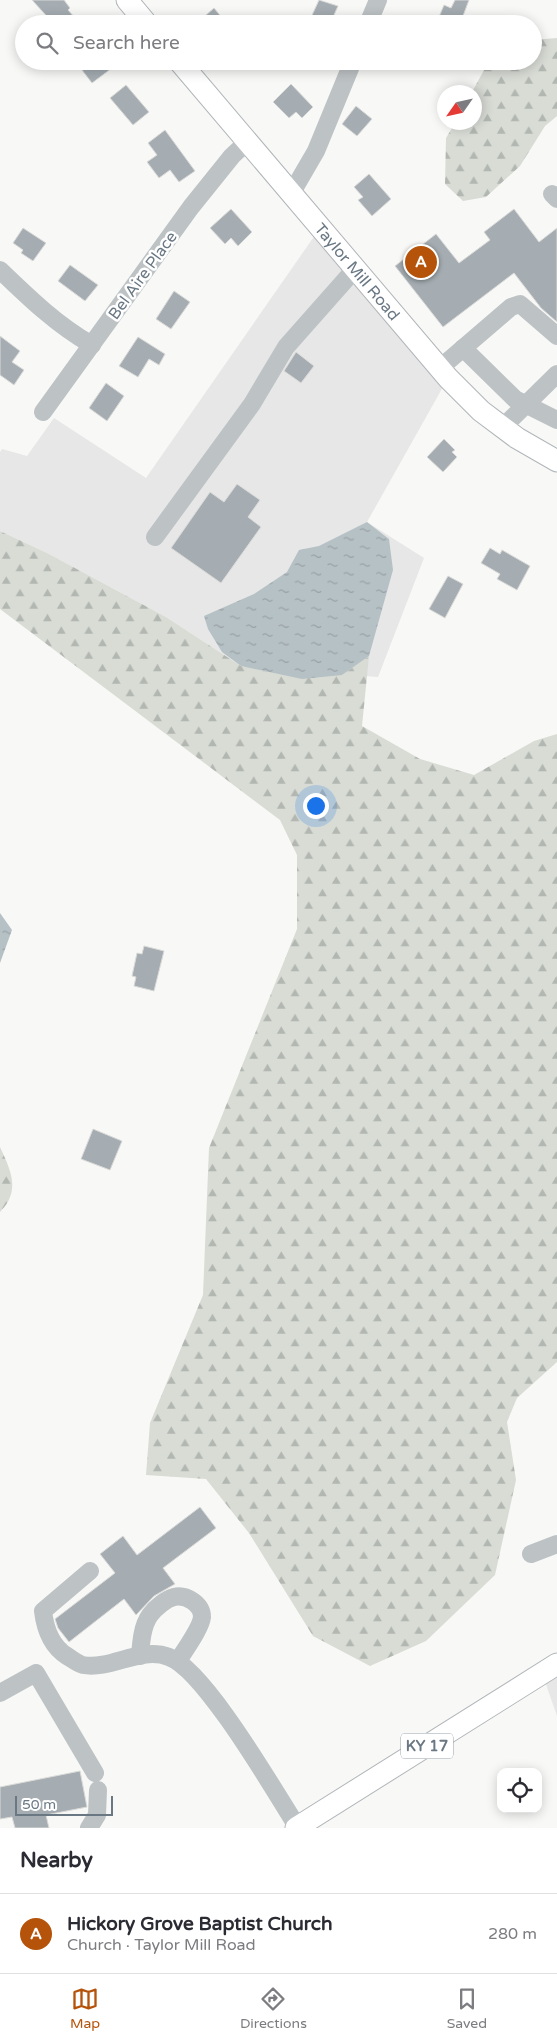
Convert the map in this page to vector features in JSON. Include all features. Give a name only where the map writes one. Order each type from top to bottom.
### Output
[{"type":"main road","points":[[127,0],[140,15]]},
{"type":"main road","name":"Taylor Mill Road","points":[[187,70],[440,368],[481,411],[557,461]]},
{"type":"main road","name":"KY 17","points":[[297,1828],[557,1664]]},
{"type":"street","points":[[372,15],[378,0]]},
{"type":"street","points":[[291,194],[316,152],[349,70]]},
{"type":"street","name":"Bel Aire Place","points":[[43,412],[191,207],[232,156],[247,142]]},
{"type":"street","points":[[155,537],[252,404],[286,347],[355,269]]},
{"type":"street","points":[[0,270],[32,301],[74,334],[92,345]]},
{"type":"street","points":[[440,368],[511,307],[520,304],[557,336]]},
{"type":"street","points":[[463,348],[515,400],[557,420]]},
{"type":"street","points":[[503,427],[557,374]]},
{"type":"street","points":[[531,1554],[557,1544]]},
{"type":"street","points":[[90,1572],[43,1611],[45,1625],[52,1641],[61,1652],[82,1665],[97,1666],[140,1656],[158,1654],[178,1661],[190,1672],[227,1718],[297,1828]]},
{"type":"street","points":[[140,1656],[144,1628],[150,1616],[164,1602],[173,1597],[184,1597],[198,1607],[202,1620],[178,1661]]},
{"type":"street","points":[[0,1694],[36,1673],[96,1781],[97,1815],[89,1828]]},
{"type":"shaded area","points":[[320,228],[448,378],[367,522],[424,558],[378,677],[241,666],[166,617],[47,553],[0,531],[0,452],[2,449],[27,456],[54,418],[146,478]]},
{"type":"shaded area","points":[[557,1664],[557,1716],[542,1673]]},
{"type":"green space","points":[[557,38],[557,116],[545,126],[520,166],[486,197],[463,201],[445,184],[446,138],[451,130],[482,130],[482,85],[476,85],[484,70],[542,70],[542,39]]},
{"type":"green space","points":[[0,531],[47,553],[166,617],[241,666],[342,675],[369,656],[362,726],[420,759],[474,775],[534,741],[557,734],[557,1362],[517,1398],[507,1422],[516,1480],[495,1575],[426,1641],[370,1666],[313,1636],[249,1533],[206,1479],[146,1475],[150,1423],[203,1295],[209,1148],[297,929],[297,855],[280,820],[0,609]]},
{"type":"green space","points":[[0,1147],[8,1164],[12,1189],[6,1204],[0,1212]]},
{"type":"water","points":[[367,522],[389,539],[393,570],[369,656],[342,675],[302,679],[241,666],[222,652],[208,629],[204,616],[254,594],[287,572],[299,550],[319,546]]},
{"type":"water","points":[[0,913],[12,930],[0,963]]},
{"type":"building","points":[[32,0],[64,0],[72,15],[46,15]]},
{"type":"building","points":[[319,0],[338,6],[334,15],[312,15]]},
{"type":"building","points":[[455,0],[469,0],[463,15],[440,15],[444,5],[451,8]]},
{"type":"building","points":[[214,8],[220,15],[206,15]]},
{"type":"building","points":[[82,70],[109,70],[92,83]]},
{"type":"building","points":[[291,84],[313,107],[302,118],[296,112],[289,118],[273,102]]},
{"type":"building","points":[[126,85],[149,112],[133,125],[110,98]]},
{"type":"building","points":[[356,106],[372,119],[357,136],[342,124]]},
{"type":"building","points":[[165,130],[195,171],[179,182],[170,170],[159,178],[147,162],[157,155],[148,143]]},
{"type":"building","points":[[369,174],[391,199],[372,216],[358,200],[363,197],[354,187]]},
{"type":"building","points":[[231,209],[252,232],[238,246],[231,238],[225,244],[210,228]]},
{"type":"building","points":[[514,209],[539,242],[557,228],[557,322],[541,308],[514,273],[443,327],[395,266],[436,234],[459,263],[490,240],[484,232]]},
{"type":"building","points":[[23,228],[46,243],[33,261],[21,253],[23,250],[13,243]]},
{"type":"building","points":[[70,265],[98,285],[85,301],[58,281]]},
{"type":"building","points":[[174,291],[190,302],[171,329],[156,319]]},
{"type":"building","points":[[0,336],[20,351],[12,362],[24,370],[14,385],[0,375]]},
{"type":"building","points":[[138,337],[165,354],[159,365],[149,359],[138,377],[119,366]]},
{"type":"building","points":[[296,352],[314,366],[301,383],[284,371]]},
{"type":"building","points":[[106,383],[124,396],[107,421],[89,408]]},
{"type":"building","points":[[444,439],[455,450],[452,452],[457,457],[443,472],[427,457]]},
{"type":"building","points":[[237,484],[260,500],[248,517],[261,527],[221,583],[171,548],[210,492],[224,502]]},
{"type":"building","points":[[490,548],[500,554],[502,550],[530,566],[517,590],[497,579],[500,574],[481,563]]},
{"type":"building","points":[[448,576],[463,584],[445,618],[429,609]]},
{"type":"building","points":[[144,946],[164,951],[154,991],[134,986],[136,977],[132,976],[137,953],[142,954]]},
{"type":"building","points":[[93,1129],[122,1141],[110,1170],[81,1159]]},
{"type":"building","points":[[200,1507],[216,1528],[163,1568],[175,1584],[154,1596],[136,1615],[124,1599],[69,1642],[58,1628],[55,1619],[115,1573],[100,1554],[123,1536],[137,1555]]},
{"type":"building","points":[[80,1771],[87,1807],[46,1815],[49,1828],[15,1828],[12,1817],[0,1819],[0,1787]]},
{"type":"place","name":"Hickory Grove Baptist Church","points":[[421,262]]}]
